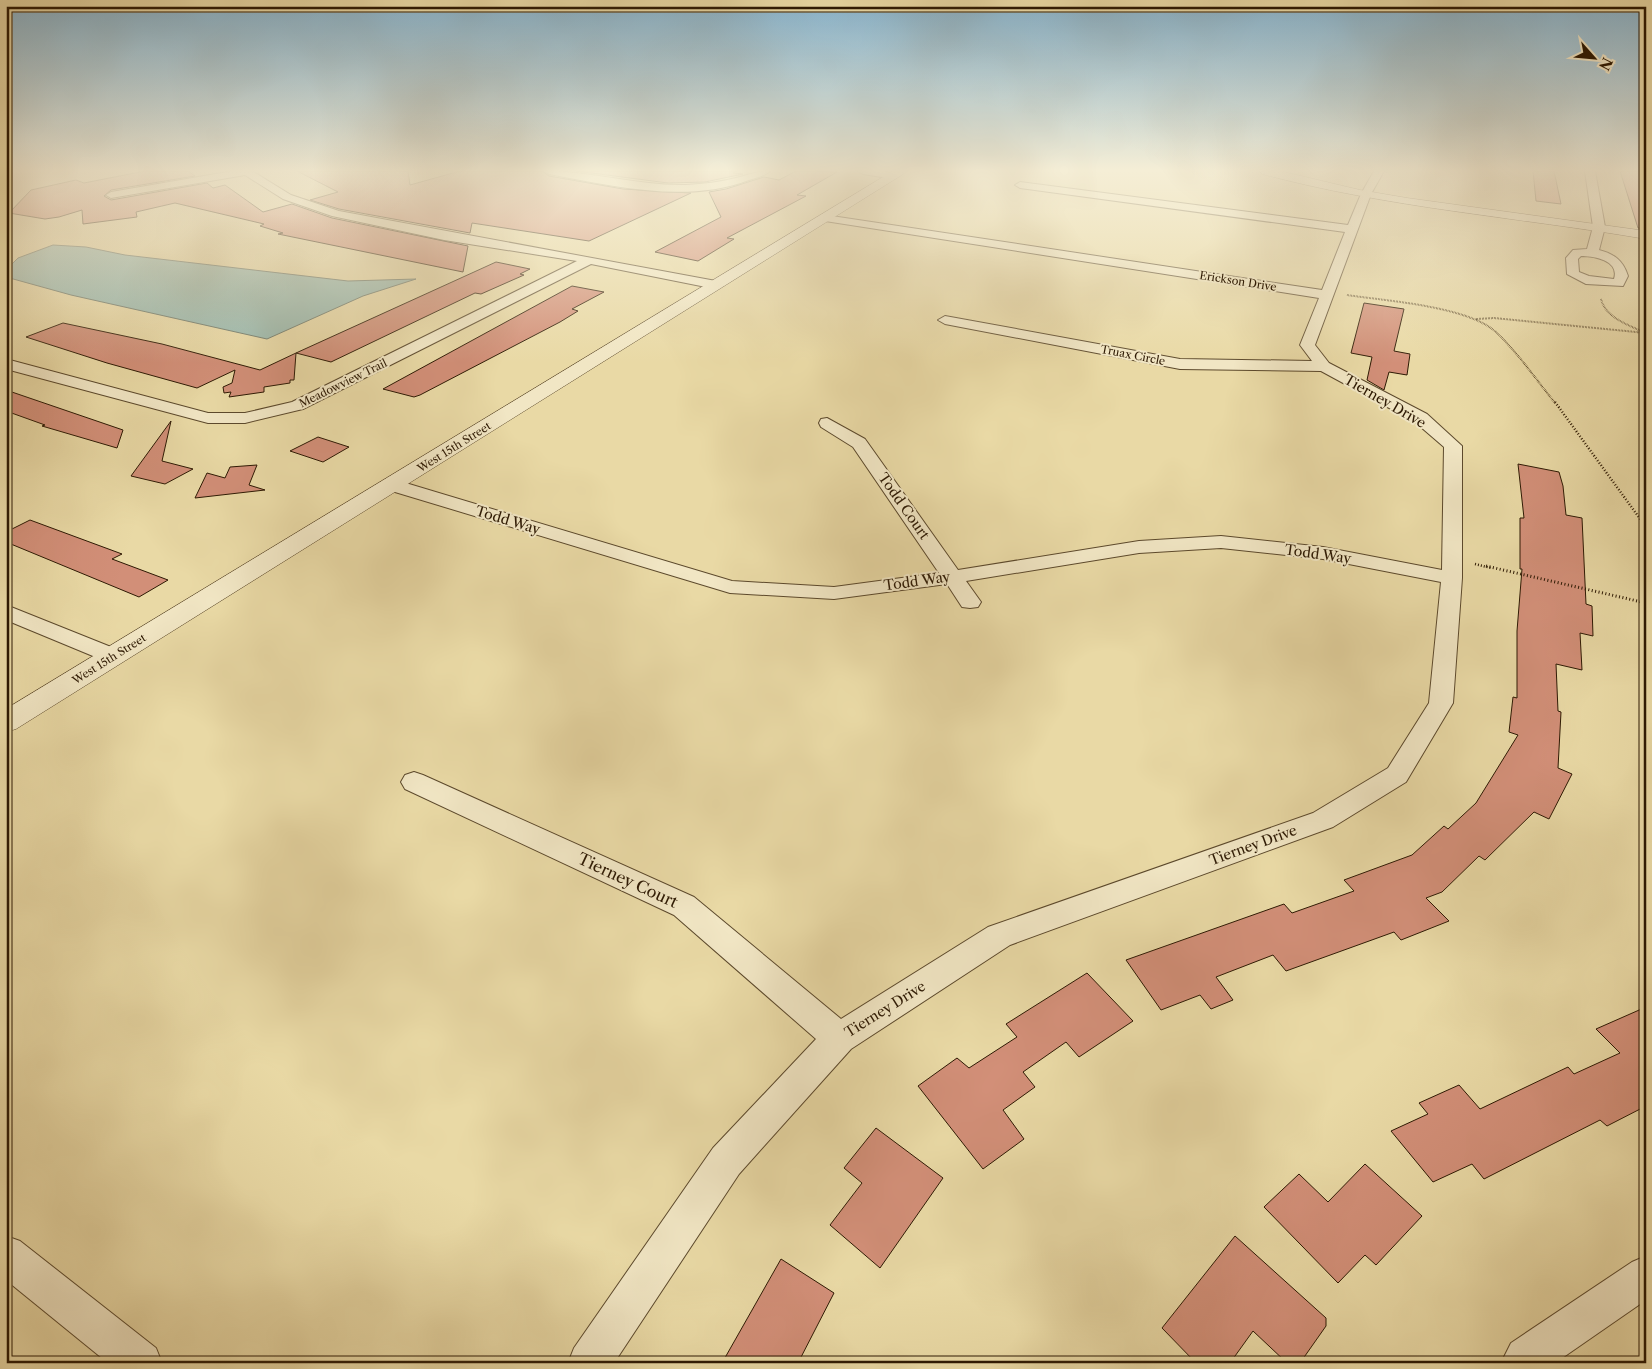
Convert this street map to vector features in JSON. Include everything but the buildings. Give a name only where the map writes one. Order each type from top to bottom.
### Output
[{"type":"street","points":[[440,235],[589,260],[716,285]]},
{"type":"street","name":"West 15th Street","points":[[6,722],[798,235]]},
{"type":"street","name":"Erickson Drive","points":[[938,235],[1326,293]]},
{"type":"street","name":"Tierney Drive","points":[[588,1363],[726,1162],[839,1038],[1000,936],[1323,820],[1396,775],[1441,704],[1452,569],[1453,446],[1421,418],[1324,366],[1307,345],[1351,235]]},
{"type":"street","points":[[1592,252],[1597,235]]},
{"type":"street","points":[[1592,252],[1611,257],[1619,265],[1622,276],[1618,283],[1596,282],[1572,274],[1572,258],[1576,253],[1592,252]]},
{"type":"street","name":"Meadowview Trail","points":[[6,364],[208,418],[245,418],[296,406],[589,260]]},
{"type":"street","name":"Truax Circle","points":[[945,320],[1180,364],[1324,366]]},
{"type":"street","points":[[6,375],[22,369]]},
{"type":"street","name":"Todd Court","points":[[827,422],[860,443],[954,576],[970,602]]},
{"type":"street","name":"Todd Way","points":[[392,485],[730,587],[834,593],[1140,547],[1220,542],[1323,552],[1452,569]]},
{"type":"street","points":[[6,612],[113,656]]},
{"type":"street","name":"Tierney Court","points":[[414,782],[684,906],[839,1038]]},
{"type":"street","points":[[6,1255],[141,1363]]},
{"type":"street","points":[[1522,1363],[1526,1358],[1646,1276]]},
{"type":"path","points":[[1596,282],[1601,304],[1608,312],[1646,333]]},
{"type":"path","points":[[1326,293],[1456,313],[1475,319],[1497,332],[1561,410],[1646,527]]},
{"type":"path","points":[[1475,319],[1494,318],[1646,333]]},
{"type":"path","points":[[1452,569],[1646,603]]},
{"type":"water","points":[[53,245],[86,247],[125,255],[348,281],[416,279],[363,296],[267,339],[71,295],[6,277],[6,270],[18,258]]}]
